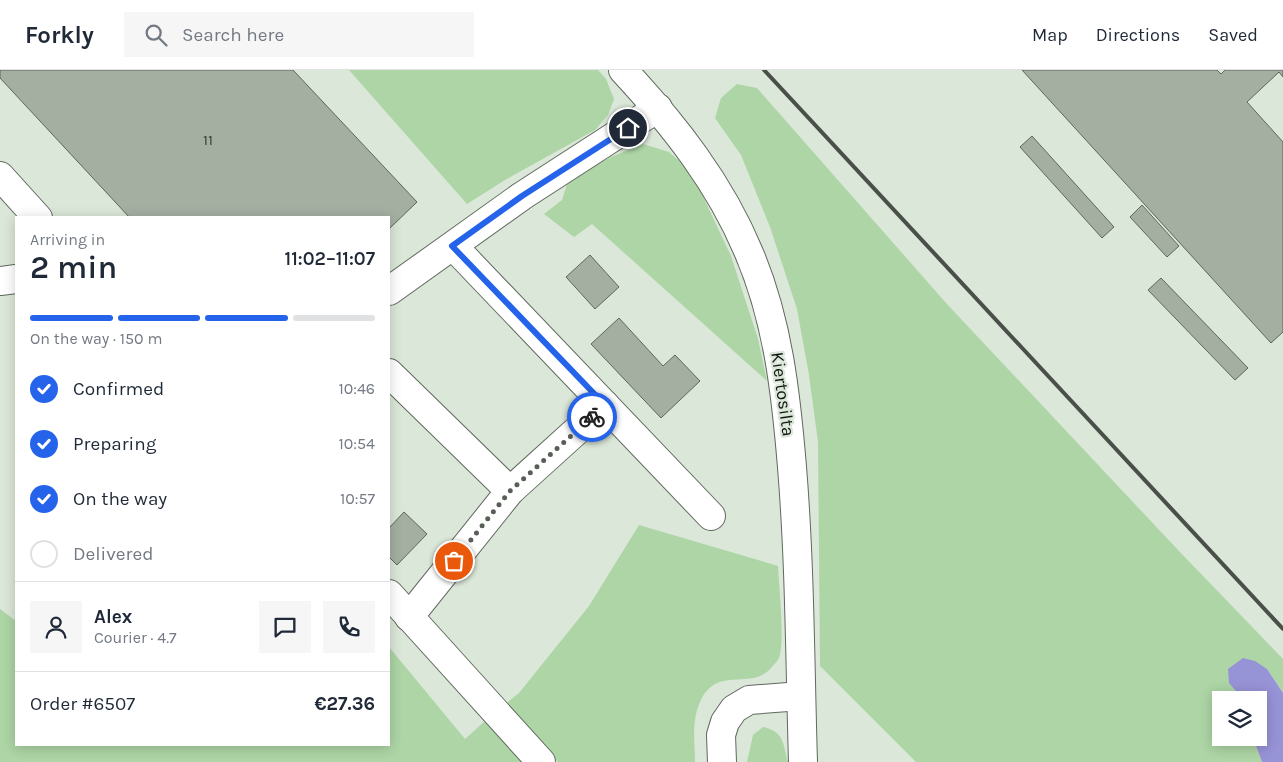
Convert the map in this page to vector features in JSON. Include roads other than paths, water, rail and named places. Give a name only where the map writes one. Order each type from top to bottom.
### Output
[{"type":"street","name":"Kiertosilta","points":[[623,70],[658,108],[703,167],[728,210],[749,252],[768,303],[786,402],[796,524],[804,762]]},
{"type":"street","points":[[390,290],[522,196],[658,108]]},
{"type":"street","points":[[0,176],[36,216]]},
{"type":"street","points":[[452,246],[711,516]]},
{"type":"street","points":[[0,281],[15,279]]},
{"type":"street","points":[[390,374],[510,491]]},
{"type":"street","points":[[409,617],[510,491],[605,405]]},
{"type":"street","points":[[390,595],[541,762]]},
{"type":"street","points":[[722,762],[721,735],[725,722],[734,709],[749,700],[801,696]]},
{"type":"railway","points":[[764,70],[1283,629]]}]
